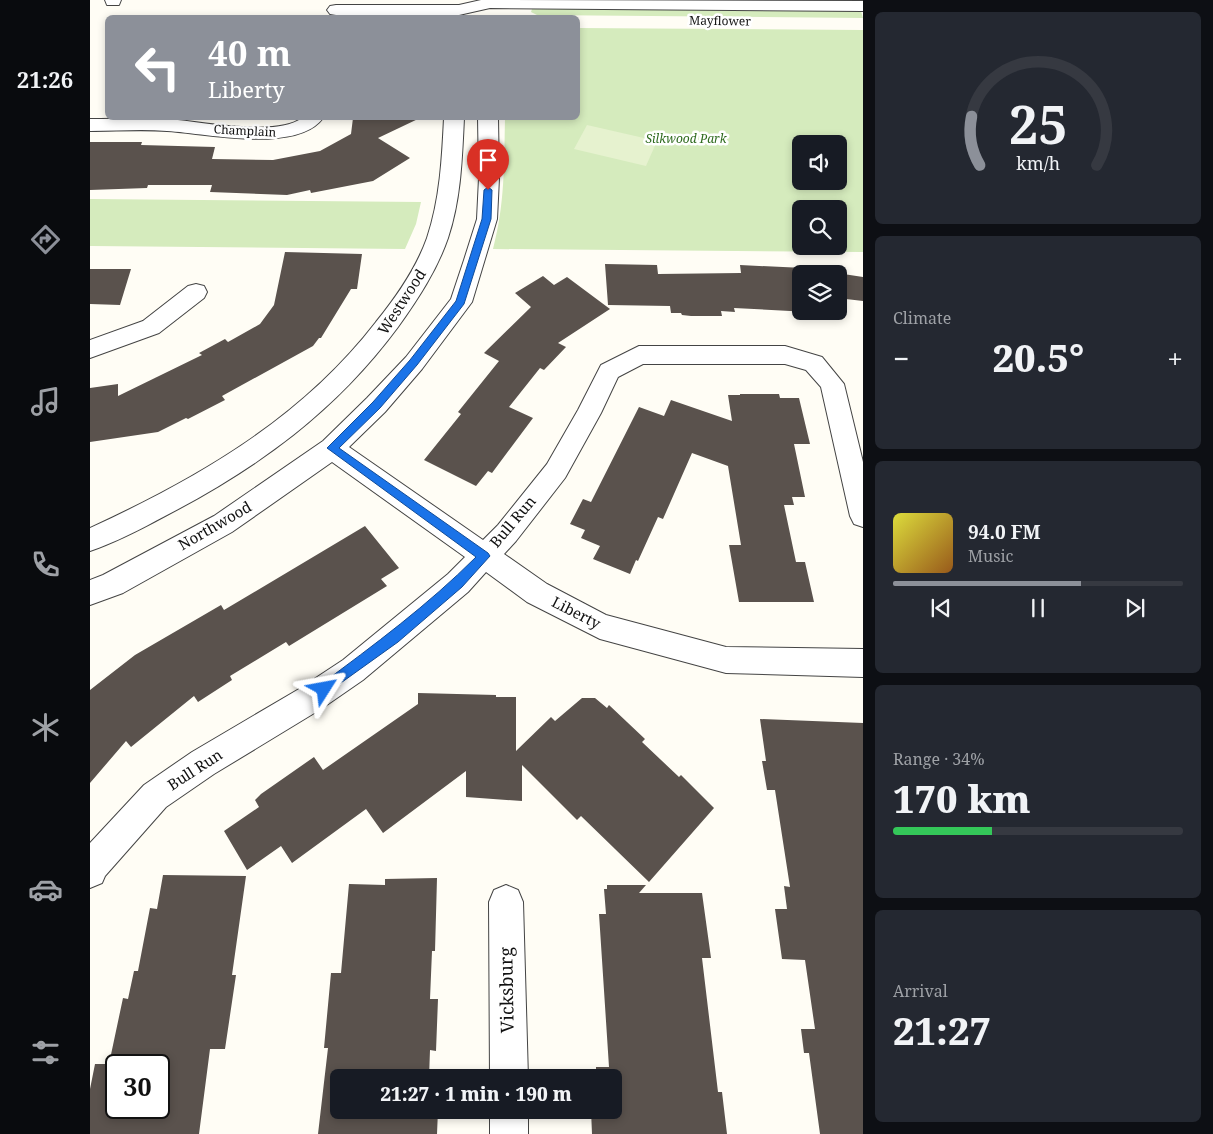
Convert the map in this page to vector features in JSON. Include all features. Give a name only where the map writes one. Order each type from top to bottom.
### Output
[{"type":"street","name":"Mayflower","points":[[336,9],[863,6]]},
{"type":"street","name":"Mayflower","points":[[580,19],[784,22]]},
{"type":"street","name":"Westwood","points":[[90,540],[152,513],[214,478],[293,425],[341,381],[382,334],[423,274],[441,227],[448,198],[454,120]]},
{"type":"street","points":[[332,448],[376,405],[414,363],[460,302],[487,219],[489,178],[488,120]]},
{"type":"street","name":"Champlain","points":[[90,125],[166,125],[258,134],[284,132],[311,121]]},
{"type":"street","points":[[90,348],[151,327],[196,292]]},
{"type":"street","name":"Bull Run","points":[[90,871],[94,864],[155,796],[203,763],[310,699],[353,670],[451,589],[506,533],[556,471],[589,413],[609,371],[639,355],[784,355],[814,363],[832,384],[863,516]]},
{"type":"street","name":"Liberty","points":[[332,448],[537,593],[600,626],[726,660],[863,663]]},
{"type":"street","name":"Northwood","points":[[90,593],[113,584],[223,524],[332,448]]},
{"type":"street","name":"Vicksburg","points":[[506,902],[509,1069]]},
{"type":"street","points":[[509,1119],[509,1134]]},
{"type":"green space","points":[[537,7],[861,11],[863,18],[537,15],[531,12],[532,9]]},
{"type":"green space","name":"Silkwood Park","points":[[580,28],[863,30],[863,252],[847,252],[847,200],[792,200],[792,251],[493,249],[502,200],[505,120],[580,120]]},
{"type":"green space","points":[[587,125],[657,141],[646,166],[574,149]]},
{"type":"green space","points":[[90,199],[421,202],[416,224],[405,249],[90,246]]},
{"type":"building","points":[[353,120],[416,120],[378,138],[410,158],[373,181],[311,193],[310,190],[287,195],[210,192],[212,185],[148,185],[147,188],[90,190],[90,142],[142,142],[141,145],[215,147],[212,159],[273,160],[320,151],[351,134]]},
{"type":"building","points":[[285,252],[362,254],[357,289],[351,289],[321,338],[313,346],[222,396],[225,400],[158,432],[90,442],[90,388],[118,384],[118,396],[202,355],[199,353],[225,339],[228,342],[260,324],[274,305]]},
{"type":"building","points":[[605,264],[657,265],[658,274],[741,273],[740,265],[792,267],[792,311],[734,308],[735,312],[721,311],[722,316],[691,316],[671,313],[670,306],[608,305]]},
{"type":"building","points":[[90,269],[131,269],[120,305],[90,304]]},
{"type":"building","points":[[847,275],[863,277],[863,301],[847,299]]},
{"type":"building","points":[[543,276],[554,285],[567,277],[610,309],[558,343],[566,347],[544,370],[540,368],[509,407],[533,418],[492,473],[488,471],[476,486],[424,460],[461,414],[458,412],[499,361],[484,353],[531,307],[515,293]]},
{"type":"building","points":[[779,394],[780,398],[799,398],[810,444],[794,444],[805,497],[792,497],[794,505],[784,505],[796,562],[805,562],[814,602],[739,602],[729,545],[741,545],[728,466],[692,453],[663,519],[658,517],[630,574],[593,559],[600,546],[581,538],[585,530],[570,524],[583,499],[591,502],[639,407],[664,416],[671,400],[732,421],[728,395]]},
{"type":"building","points":[[365,526],[399,568],[381,579],[387,586],[289,646],[286,642],[230,676],[232,680],[198,702],[194,696],[131,747],[126,741],[90,783],[90,690],[135,655],[221,605],[224,610]]},
{"type":"building","points":[[418,693],[516,697],[516,751],[551,717],[555,721],[582,698],[595,698],[607,708],[609,705],[645,739],[642,742],[679,777],[681,775],[714,808],[649,882],[581,816],[577,820],[522,765],[522,801],[466,797],[466,771],[383,833],[366,809],[292,863],[281,846],[247,870],[224,831],[259,807],[255,800],[261,794],[314,757],[323,770],[418,704]]},
{"type":"building","points":[[760,719],[863,723],[863,1134],[820,1134],[809,1053],[804,1053],[801,1029],[815,1029],[805,960],[782,959],[775,909],[787,909],[784,886],[790,887],[775,790],[767,790],[762,761],[766,761]]},
{"type":"building","points":[[163,875],[246,876],[232,975],[236,975],[225,1049],[210,1049],[199,1134],[90,1134],[90,1089],[95,1064],[105,1064],[105,1119],[170,1119],[170,1054],[111,1054],[123,998],[128,999],[134,971],[138,971],[150,908],[157,909]]},
{"type":"building","points":[[437,878],[435,951],[432,951],[430,999],[438,999],[436,1051],[430,1050],[429,1069],[330,1069],[330,1119],[438,1119],[437,1134],[318,1134],[328,1048],[324,1048],[331,973],[341,973],[349,884],[385,885],[385,879]]},
{"type":"building","points":[[607,885],[646,885],[639,893],[702,893],[711,958],[702,958],[718,1092],[722,1092],[727,1134],[592,1134],[591,1119],[622,1119],[622,1069],[596,1069],[596,1067],[609,1067],[599,914],[606,914],[604,889],[607,889]]},
{"type":"route","points":[[324,689],[353,670],[394,638],[458,583],[484,556],[332,448],[376,405],[414,363],[460,302],[487,219],[488,190]]}]
